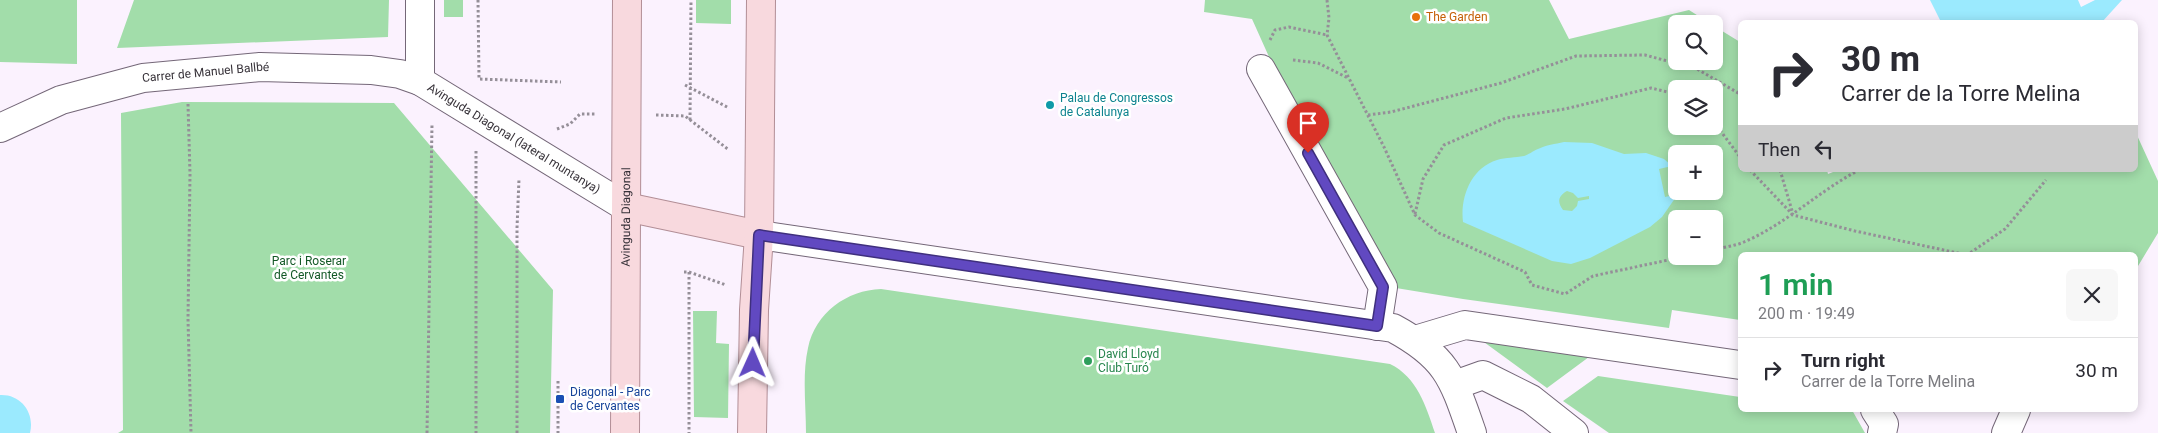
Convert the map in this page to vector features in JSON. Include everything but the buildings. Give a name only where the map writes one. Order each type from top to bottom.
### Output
[{"type":"main road","name":"Avinguda Diagonal","points":[[625,433],[628,0]]},
{"type":"main road","points":[[752,433],[754,310],[759,235],[760,0]]},
{"type":"main road","points":[[626,207],[759,235]]},
{"type":"street","name":"Avinguda Diagonal (lateral muntanya)","points":[[420,0],[420,81],[626,207]]},
{"type":"street","points":[[1273,64],[1383,287],[1377,326]]},
{"type":"street","name":"Carrer de Manuel Ballbé","points":[[0,128],[61,100],[143,78],[260,67],[371,70],[400,74],[420,81]]},
{"type":"street","points":[[759,235],[1393,328],[1415,340],[1435,355],[1455,385],[1472,433]]},
{"type":"street","points":[[1415,340],[1465,325],[1738,365]]},
{"type":"street","points":[[1455,385],[1483,375],[1531,399],[1574,433]]},
{"type":"street","points":[[1876,412],[1884,424],[1882,433]]},
{"type":"street","points":[[2006,433],[2015,412]]},
{"type":"path","points":[[478,0],[479,79],[561,82]]},
{"type":"path","points":[[690,120],[691,0]]},
{"type":"path","points":[[1327,0],[1329,18],[1327,35],[1368,115],[1414,215],[1439,233],[1525,272],[1532,285],[1565,294],[1593,276],[1668,260]]},
{"type":"path","points":[[1270,44],[1274,30],[1289,27],[1327,35]]},
{"type":"path","points":[[1368,115],[1391,112],[1501,83],[1576,56],[1645,55],[1697,68],[1738,93]]},
{"type":"path","points":[[1273,64],[1318,63],[1349,78]]},
{"type":"path","points":[[685,85],[735,111]]},
{"type":"path","points":[[1414,215],[1423,179],[1444,145],[1506,118],[1565,109],[1650,88],[1668,92]]},
{"type":"path","points":[[189,107],[188,319],[191,433]]},
{"type":"path","points":[[685,116],[735,154]]},
{"type":"path","points":[[427,433],[432,122]]},
{"type":"path","points":[[1723,134],[1738,154]]},
{"type":"path","points":[[476,142],[476,433]]},
{"type":"path","points":[[517,433],[517,228],[520,171]]},
{"type":"path","points":[[1752,172],[1793,215],[1855,231],[1952,252]]},
{"type":"path","points":[[1781,172],[1793,215]]},
{"type":"path","points":[[1723,248],[1743,242],[1793,215],[1840,180],[1855,172]]},
{"type":"path","points":[[1970,252],[2005,229],[2046,180]]},
{"type":"path","points":[[684,272],[689,272],[732,288]]},
{"type":"path","points":[[689,272],[689,433]]},
{"type":"path","points":[[558,381],[558,433]]},
{"type":"green space","points":[[0,0],[77,0],[77,64],[0,62]]},
{"type":"green space","points":[[134,0],[389,0],[388,37],[117,48]]},
{"type":"green space","points":[[444,0],[463,0],[463,17],[444,17]]},
{"type":"green space","points":[[696,0],[731,0],[731,24],[696,23]]},
{"type":"green space","points":[[1205,0],[1549,0],[1569,39],[1668,15],[1668,70],[1723,70],[1723,32],[1738,41],[1738,172],[1828,172],[1828,174],[1833,172],[2138,172],[2138,138],[2158,181],[2158,233],[2138,266],[2138,252],[1738,252],[1738,320],[1672,310],[1669,328],[1396,288],[1274,68],[1252,19],[1204,12]]},
{"type":"green space","points":[[1689,10],[1697,15],[1668,15]]},
{"type":"green space","name":"Parc i Roserar de Cervantes","points":[[182,102],[394,103],[553,290],[550,433],[118,433],[123,430],[121,113]]},
{"type":"green space","name":"David Lloyd Club Turó","points":[[881,289],[1390,364],[1407,376],[1414,384],[1424,403],[1435,433],[806,433],[806,358],[812,335],[825,314],[834,306],[856,294],[868,290]]},
{"type":"green space","points":[[693,311],[717,311],[716,343],[729,344],[728,418],[694,417]]},
{"type":"green space","points":[[1477,337],[1593,354],[1547,388]]},
{"type":"green space","points":[[1598,376],[1738,397],[1738,412],[1853,412],[1865,433],[1609,433],[1563,401]]},
{"type":"water","points":[[1930,0],[2078,0],[2081,7],[2095,0],[2122,0],[2104,20],[1940,20]]},
{"type":"water","points":[[1564,142],[1592,143],[1624,154],[1646,153],[1664,159],[1668,162],[1668,167],[1659,169],[1665,197],[1668,196],[1668,200],[1674,200],[1662,217],[1650,227],[1590,258],[1571,264],[1552,261],[1463,222],[1463,203],[1469,185],[1480,170],[1497,160],[1524,156],[1547,146]],"holes":[[[1567,191],[1573,193],[1578,198],[1589,196],[1589,199],[1578,201],[1577,206],[1572,211],[1563,210],[1559,202],[1560,197]]]},
{"type":"water","points":[[0,395],[14,398],[25,406],[30,418],[30,433],[0,433]]},
{"type":"place","name":"The Garden","points":[[1416,17]]},
{"type":"place","name":"Palau de Congressos de Catalunya","points":[[1050,105]]},
{"type":"place","name":"David Lloyd Club Turó","points":[[1088,361]]},
{"type":"place","name":"Diagonal - Parc de Cervantes","points":[[560,399]]},
{"type":"route","points":[[753,363],[759,235],[1377,326],[1383,287],[1308,153]]}]
